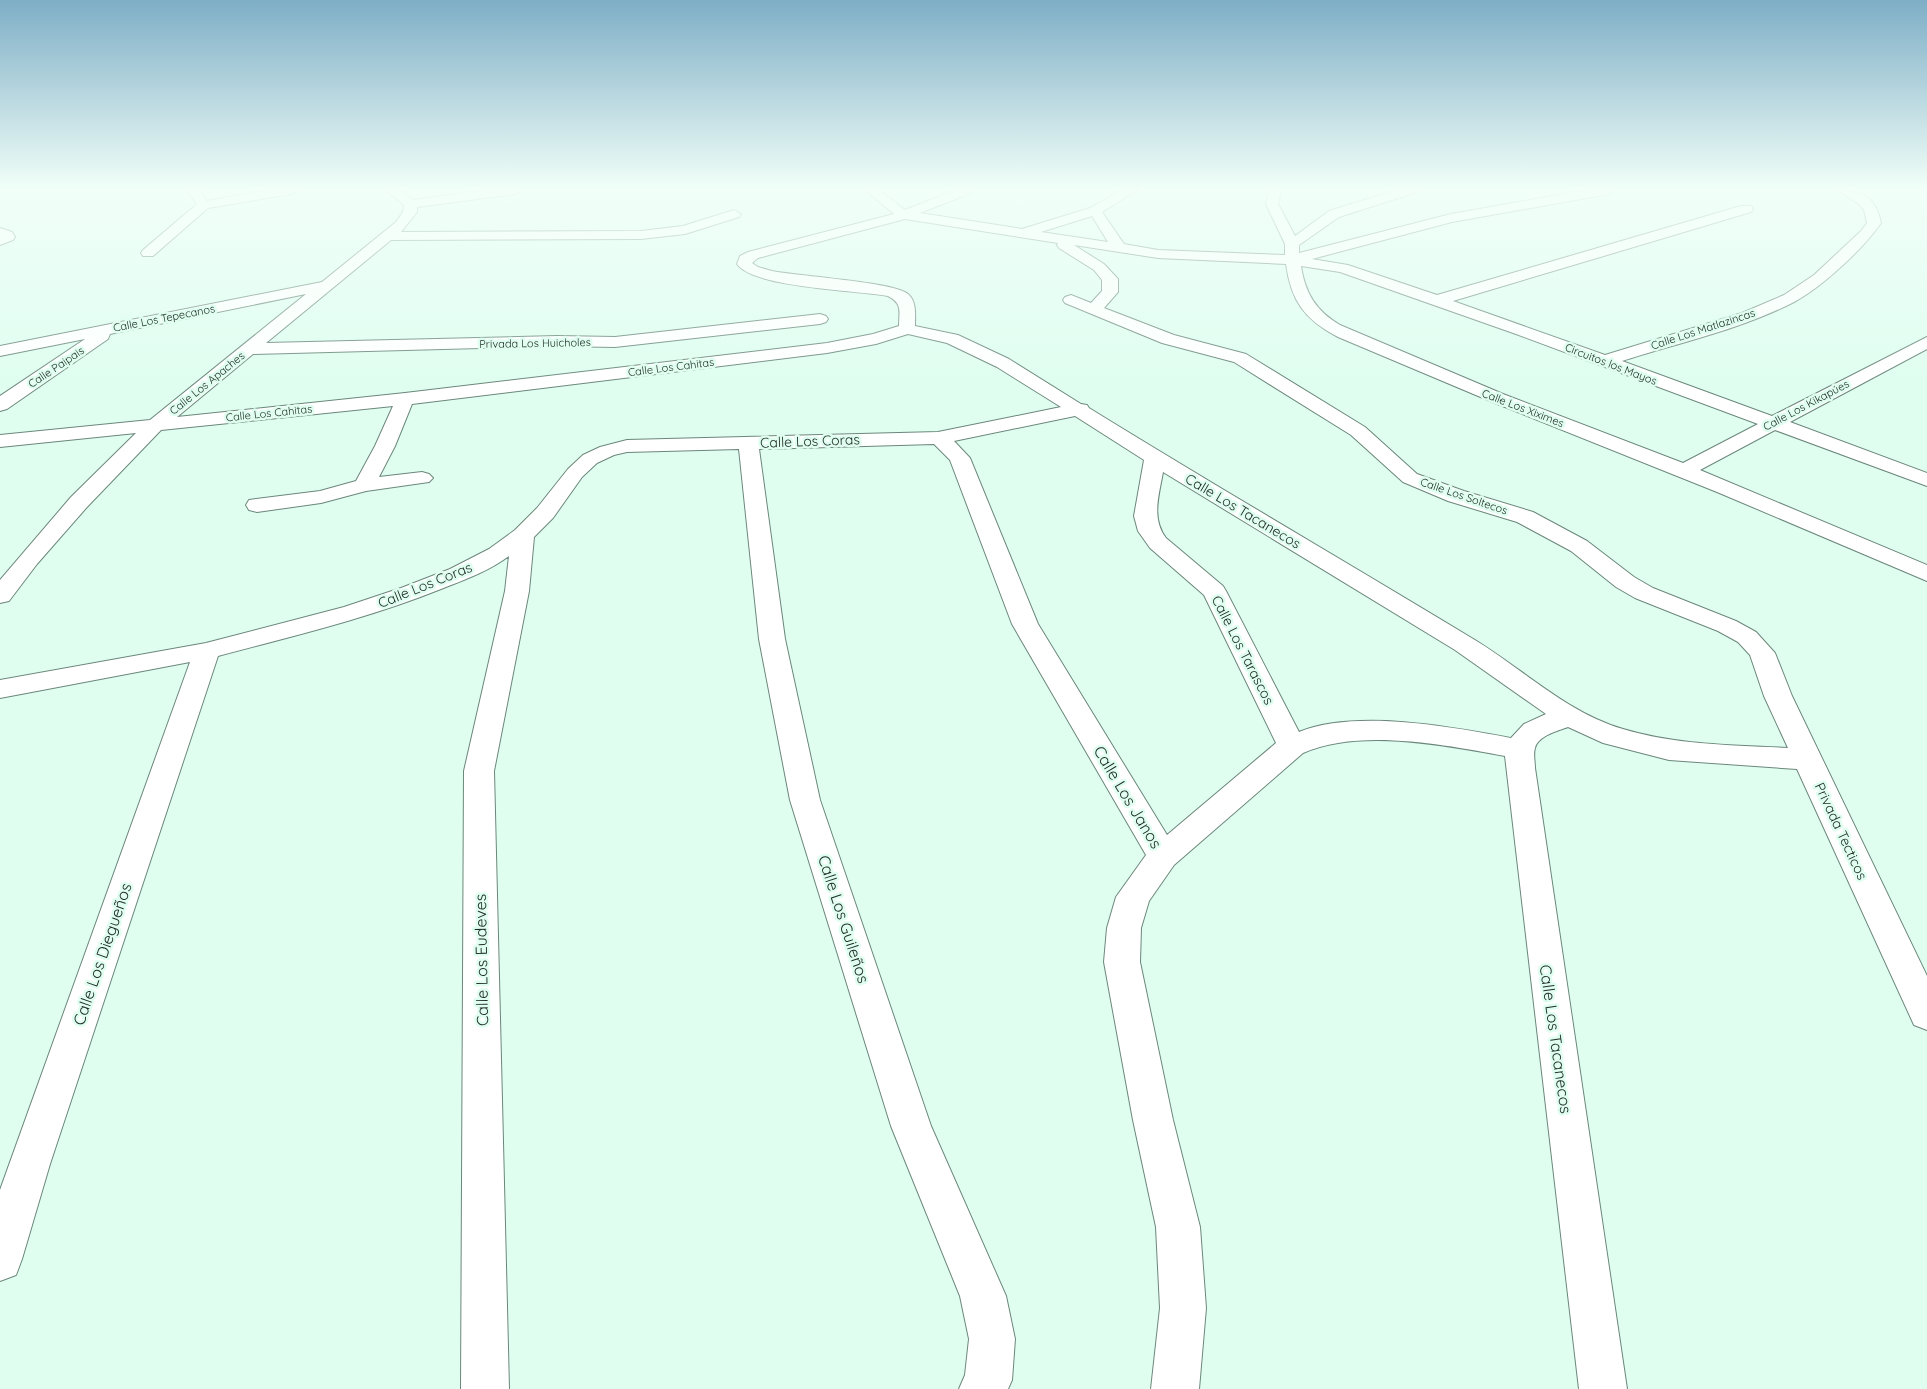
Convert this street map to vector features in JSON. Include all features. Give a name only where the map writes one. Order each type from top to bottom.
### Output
[{"type":"street","name":"Calle Los Apaches","points":[[0,596],[28,559],[78,502],[154,426],[366,255]]},
{"type":"street","points":[[753,255],[745,259],[744,264],[747,269],[756,273],[771,277],[892,292],[902,297],[907,304],[908,329]]},
{"type":"street","points":[[1081,255],[1099,267],[1110,280],[1110,292],[1097,306],[1091,309]]},
{"type":"street","points":[[1169,255],[1212,255]]},
{"type":"street","name":"Calle Los Xiximes","points":[[1293,255],[1308,308],[1319,318],[1338,329],[1517,407],[1684,470],[1927,574]]},
{"type":"street","name":"Circuitos los Mayos","points":[[1298,255],[1315,262],[1343,268],[1439,300],[1927,480]]},
{"type":"street","points":[[1439,300],[1591,255]]},
{"type":"street","name":"Calle Los Matlazincas","points":[[1604,361],[1748,316],[1790,298],[1819,278],[1844,255]]},
{"type":"street","name":"Calle Los Tepecanos","points":[[0,351],[328,285]]},
{"type":"street","name":"Calle Los Soltecos","points":[[1071,300],[1168,339],[1240,358],[1358,431],[1410,478],[1456,496],[1526,517],[1579,546],[1625,582],[1644,593],[1727,626],[1747,637],[1758,646]]},
{"type":"street","name":"Privada Los Huicholes","points":[[250,349],[557,341],[616,342],[820,319]]},
{"type":"street","name":"Calle Paipais","points":[[0,405],[112,329]]},
{"type":"street","name":"Calle Los Cahitas","points":[[0,441],[405,398],[827,348],[876,339],[908,329]]},
{"type":"street","name":"Calle Los Tacanecos","points":[[908,329],[952,339],[1003,363],[1155,458],[1464,644],[1569,717],[1613,736],[1669,750],[1730,756],[1807,759]]},
{"type":"street","name":"Calle Los Kikapúes","points":[[1684,470],[1927,342]]},
{"type":"street","points":[[364,485],[385,446],[405,398]]},
{"type":"street","name":"Calle Los Coras","points":[[0,689],[207,651],[353,612],[410,593],[458,574],[497,554],[523,535],[545,514],[575,473],[590,459],[607,451],[627,446],[938,438],[1080,410]]},
{"type":"street","name":"Calle Los Janos","points":[[938,438],[950,446],[960,458],[1025,624],[1163,856],[1133,897],[1124,928],[1122,962],[1128,998],[1178,1227],[1183,1308],[1175,1389]]},
{"type":"street","name":"Calle Los Guileños","points":[[748,443],[772,640],[805,800],[911,1126],[983,1296],[992,1339],[985,1384]]},
{"type":"street","name":"Calle Los Tarascos","points":[[1155,458],[1145,516],[1149,531],[1158,543],[1214,591],[1226,610],[1292,747]]},
{"type":"street","points":[[257,505],[320,497],[364,485],[422,478]]},
{"type":"street","name":"Calle Los Eudeves","points":[[485,1389],[479,771],[517,591],[523,535]]},
{"type":"street","name":"Privada Tecticos","points":[[1758,646],[1778,696],[1927,1014]]},
{"type":"street","name":"Calle Los Diegueños","points":[[0,1259],[29,1164],[207,651]]},
{"type":"street","points":[[1163,856],[1292,747],[1322,735],[1369,732],[1458,738],[1520,749],[1527,736],[1540,728],[1569,717]]},
{"type":"street","name":"Calle Los Tacanecos","points":[[1520,749],[1520,768],[1603,1389]]}]
